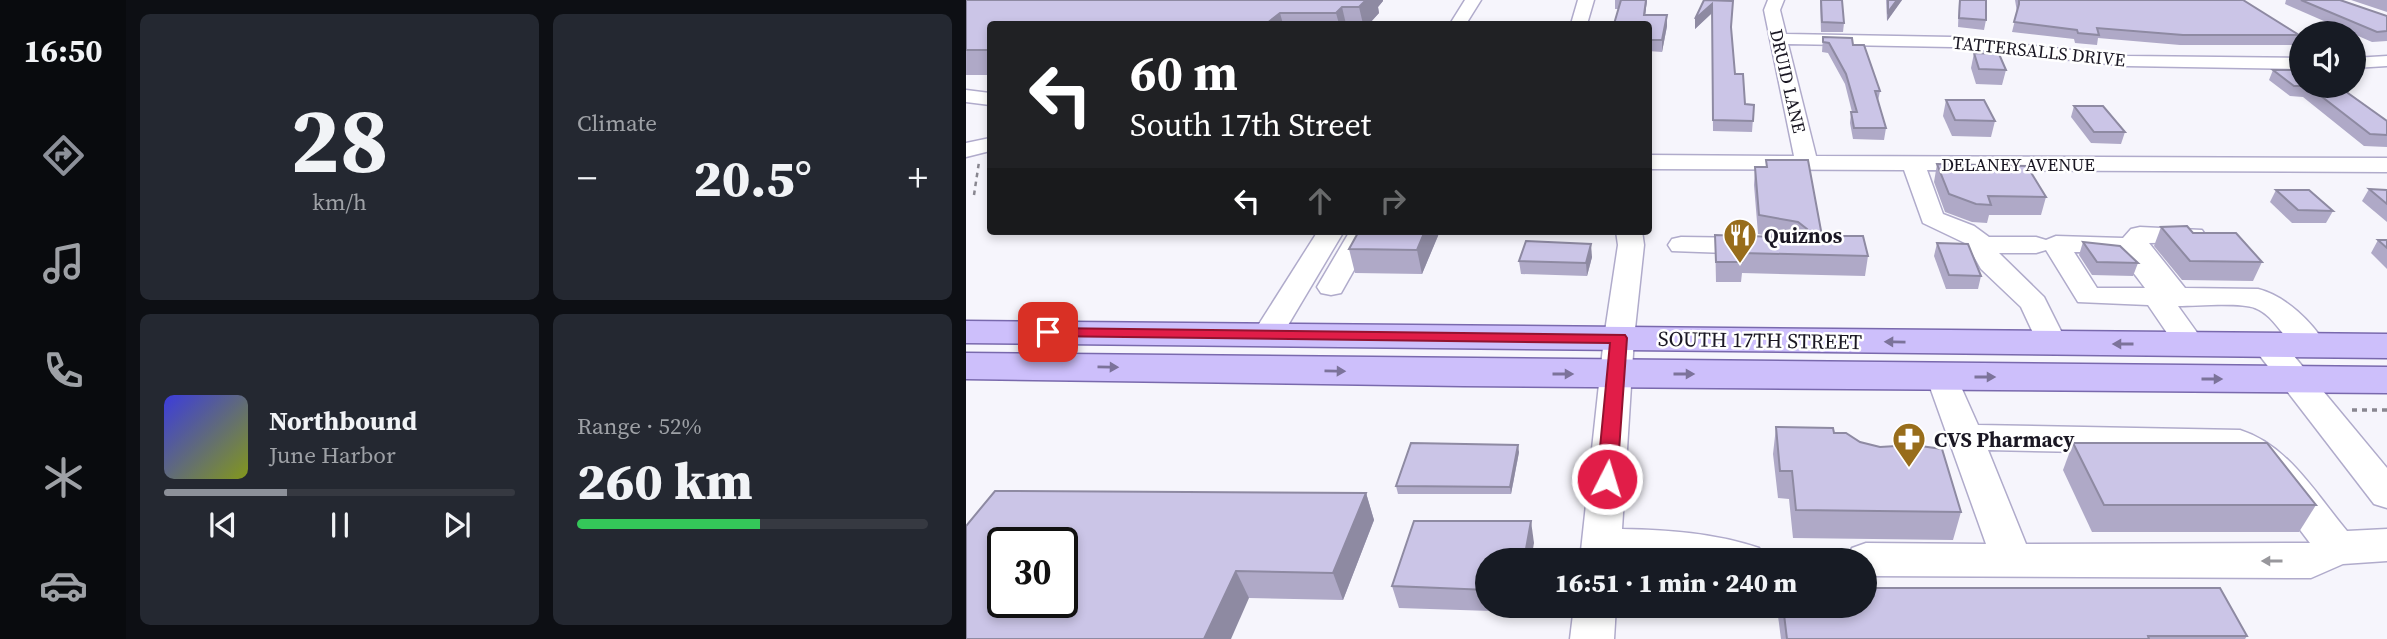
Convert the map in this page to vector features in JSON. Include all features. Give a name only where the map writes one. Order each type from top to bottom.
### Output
[{"type":"main road","name":"SOUTH 17TH STREET","points":[[966,332],[1267,334],[1942,376],[2304,363],[2387,346]]},
{"type":"main road","name":"SOUTH 17TH STREET","points":[[966,366],[1617,356],[2052,343],[2268,345],[2304,363],[2387,380]]},
{"type":"street","points":[[1460,21],[1473,0]]},
{"type":"street","points":[[1580,21],[1586,0]]},
{"type":"street","name":"DRUID LANE","points":[[1776,0],[1772,10],[1807,163]]},
{"type":"street","name":"TATTERSALLS DRIVE","points":[[1778,39],[1920,40],[2127,61],[2289,63]]},
{"type":"street","points":[[2366,62],[2387,61]]},
{"type":"street","points":[[966,96],[987,99]]},
{"type":"street","name":"DELANEY AVENUE","points":[[1652,162],[2387,165]]},
{"type":"street","points":[[1913,163],[1932,218],[1966,229],[1982,245],[1991,263],[2034,303],[2052,343]]},
{"type":"street","points":[[2193,236],[2140,234],[2134,241],[2177,297],[2258,298],[2275,307],[2304,363],[2387,494]]},
{"type":"street","points":[[1267,334],[1329,235]]},
{"type":"street","points":[[1331,287],[1361,235]]},
{"type":"street","points":[[1600,548],[1617,356],[1631,245],[1630,235]]},
{"type":"street","points":[[2153,286],[2088,296],[2056,244],[2115,244],[2132,253],[2191,345]]},
{"type":"street","points":[[1681,245],[1781,246]]},
{"type":"street","points":[[1982,245],[2036,245]]},
{"type":"street","points":[[1942,376],[1952,449],[2006,543]]},
{"type":"street","points":[[1952,449],[2241,443],[2265,457],[2337,548]]},
{"type":"street","points":[[1877,560],[2006,543],[2311,561],[2337,548],[2387,545]]},
{"type":"street","points":[[1647,548],[1682,548]]},
{"type":"street","points":[[1592,639],[1594,618]]},
{"type":"path","points":[[975,195],[979,151]]},
{"type":"path","points":[[2340,410],[2387,410]]},
{"type":"building","points":[[966,0],[1366,0],[1359,7],[1342,7],[1336,13],[1280,13],[1270,21],[987,21],[987,50],[966,50]]},
{"type":"building","points":[[1621,0],[1646,0],[1644,15],[1667,15],[1662,40],[1652,40],[1652,21],[1615,21]]},
{"type":"building","points":[[1704,0],[1733,1],[1731,27],[1735,74],[1743,74],[1745,104],[1754,105],[1753,121],[1713,120],[1712,4],[1695,19]]},
{"type":"building","points":[[1821,0],[1842,0],[1844,23],[1822,22]]},
{"type":"building","points":[[1888,0],[1897,0],[1888,12]]},
{"type":"building","points":[[1960,0],[1986,0],[1986,20],[1959,18]]},
{"type":"building","points":[[2019,0],[2243,0],[2289,29],[2289,35],[2183,35],[2097,28],[2099,35],[2078,33],[2077,30],[2014,22]]},
{"type":"building","points":[[2301,0],[2340,0],[2387,16],[2387,31],[2377,32],[2366,27],[2366,21],[2351,21]]},
{"type":"building","points":[[1823,37],[1852,38],[1853,45],[1864,45],[1880,91],[1875,91],[1886,128],[1854,128],[1851,112],[1857,112],[1846,74],[1829,43],[1823,42]]},
{"type":"building","points":[[1974,53],[1999,54],[2006,70],[1979,69]]},
{"type":"building","points":[[2273,70],[2289,70],[2289,82]]},
{"type":"building","points":[[2324,98],[2355,98],[2387,121],[2387,135],[2370,134]]},
{"type":"building","points":[[1946,100],[1984,100],[1995,121],[1955,120]]},
{"type":"building","points":[[2074,106],[2103,106],[2125,132],[2094,132]]},
{"type":"building","points":[[1766,160],[1808,160],[1822,236],[1863,236],[1868,256],[1742,253],[1742,262],[1716,262],[1715,235],[1779,237],[1791,240],[1802,237],[1807,229],[1798,222],[1759,215],[1755,167],[1767,167]]},
{"type":"building","points":[[1937,164],[2027,166],[2046,197],[1988,196],[1991,205],[1976,204],[1949,194]]},
{"type":"building","points":[[2369,189],[2387,190],[2387,204]]},
{"type":"building","points":[[2276,190],[2309,190],[2333,211],[2298,210]]},
{"type":"building","points":[[2187,226],[2193,233],[2236,233],[2262,262],[2190,261],[2161,227]]},
{"type":"building","points":[[1357,235],[1423,235],[1417,250],[1349,249]]},
{"type":"building","points":[[2378,240],[2387,240],[2387,248]]},
{"type":"building","points":[[1526,241],[1591,244],[1586,263],[1519,261]]},
{"type":"building","points":[[2083,242],[2120,246],[2138,263],[2097,262]]},
{"type":"building","points":[[1937,243],[1968,244],[1981,276],[1949,275]]},
{"type":"building","name":"CVS Pharmacy","points":[[1776,427],[1833,428],[1834,433],[1846,433],[1860,442],[1880,447],[1913,445],[1942,449],[1961,512],[1796,510],[1792,471],[1780,471]]},
{"type":"building","points":[[1411,443],[1518,445],[1510,487],[1396,486]]},
{"type":"building","points":[[2073,443],[2267,443],[2316,505],[2104,505]]},
{"type":"building","points":[[995,491],[1366,493],[1333,573],[1236,571],[1204,639],[966,639],[966,526]]},
{"type":"building","points":[[1414,521],[1531,521],[1526,548],[1475,548],[1475,589],[1392,586]]},
{"type":"building","points":[[1877,588],[2220,588],[2247,636],[2148,636],[2149,639],[1787,639],[1784,618],[1877,618]]},
{"type":"place","name":"Quiznos","points":[[1740,265]]},
{"type":"place","name":"CVS Pharmacy","points":[[1909,469]]},
{"type":"route","points":[[1048,332],[1619,338],[1607,479]]}]
